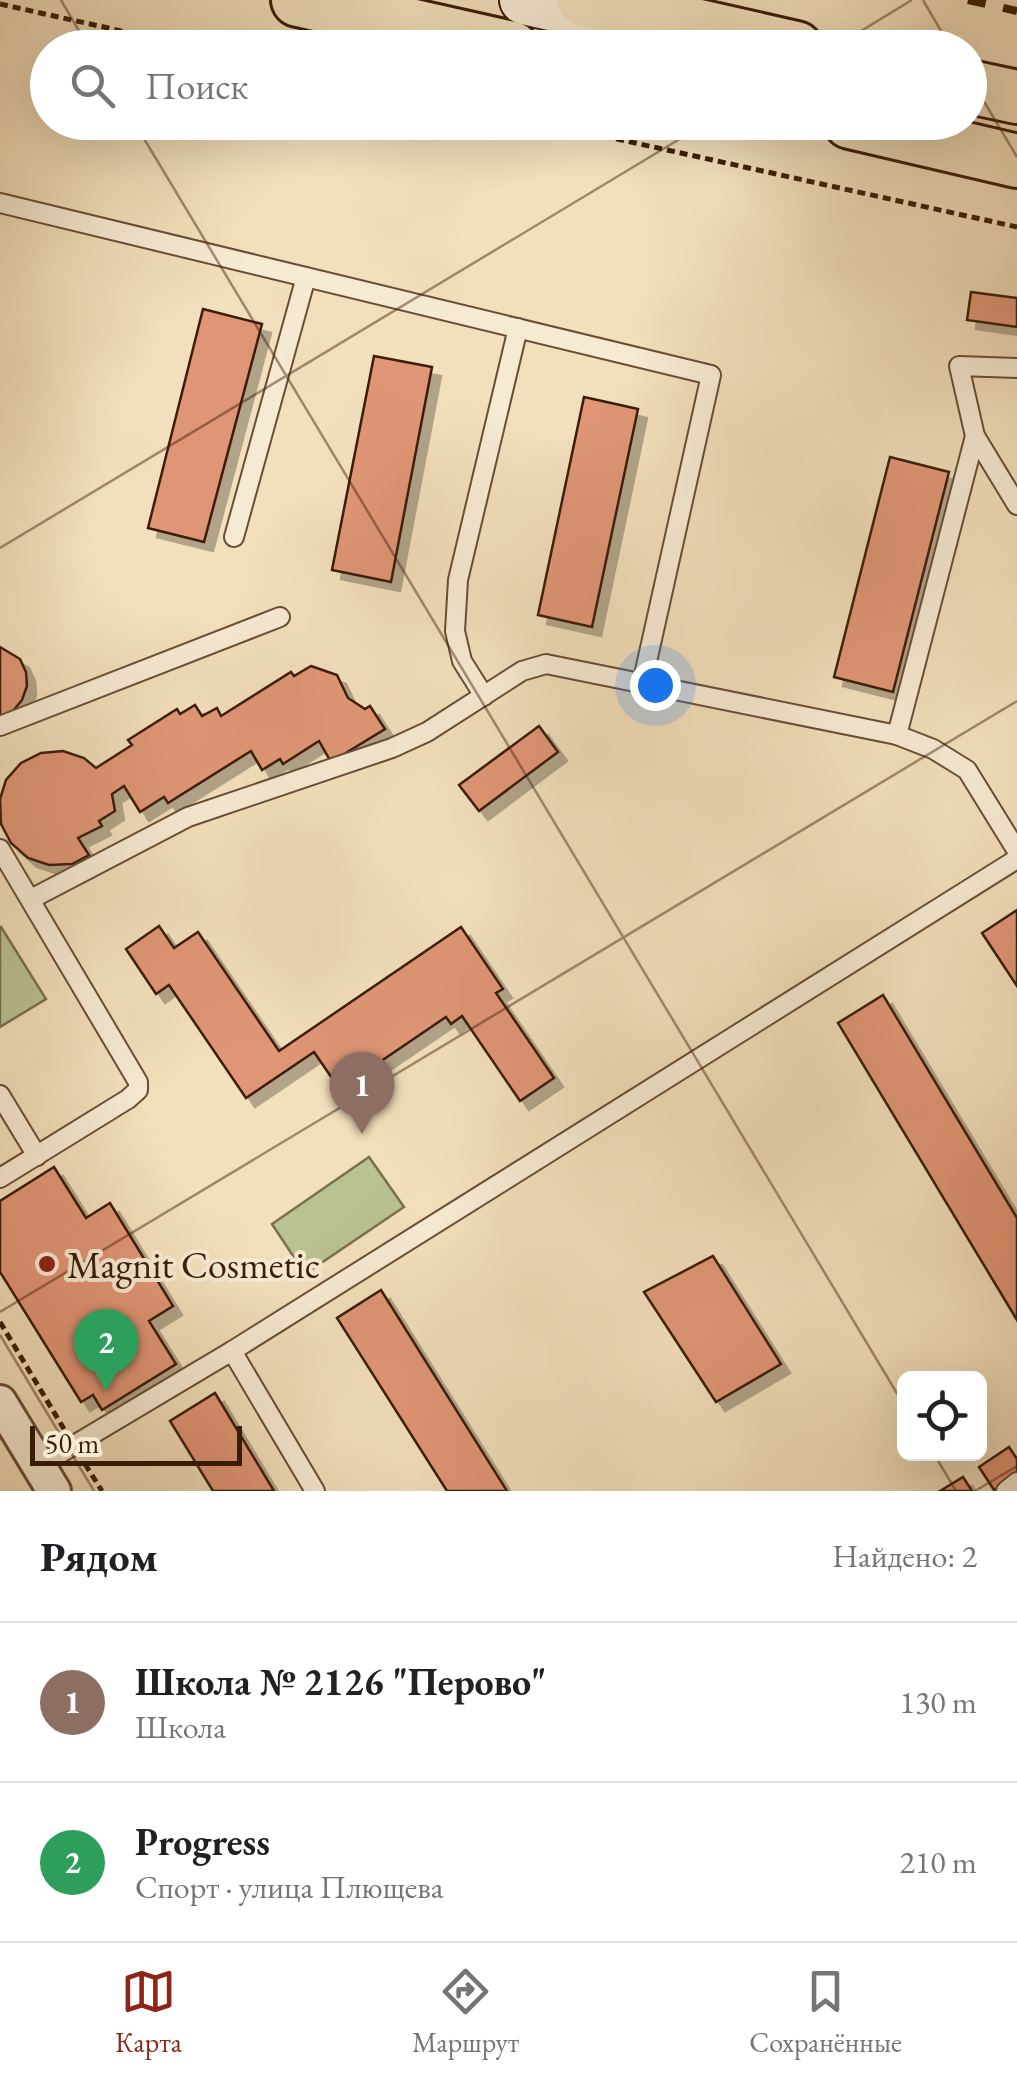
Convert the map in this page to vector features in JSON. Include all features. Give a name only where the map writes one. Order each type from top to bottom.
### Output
[{"type":"main road","points":[[298,0],[434,30]]},
{"type":"main road","points":[[584,0],[716,30]]},
{"type":"main road","points":[[987,90],[1017,97]]},
{"type":"main road","points":[[924,140],[1017,162]]},
{"type":"street","points":[[311,0],[438,30]]},
{"type":"street","points":[[524,0],[654,30]]},
{"type":"street","points":[[987,106],[1017,112]]},
{"type":"street","points":[[0,1402],[47,1479]]},
{"type":"lane","points":[[0,203],[711,375],[642,684]]},
{"type":"lane","points":[[234,537],[306,277]]},
{"type":"lane","points":[[484,696],[462,661],[455,631],[458,580],[518,328]]},
{"type":"lane","points":[[1017,368],[960,366],[975,436],[1017,505]]},
{"type":"lane","points":[[896,736],[975,436]]},
{"type":"lane","points":[[0,726],[280,617]]},
{"type":"lane","points":[[30,898],[188,817],[392,748],[427,732],[522,672],[546,664],[896,736],[933,748],[967,770],[1017,850]]},
{"type":"lane","points":[[0,849],[138,1082],[138,1090],[128,1099],[0,1178]]},
{"type":"lane","points":[[47,1479],[74,1446],[1017,859]]},
{"type":"lane","points":[[0,1096],[37,1156]]},
{"type":"lane","points":[[232,1351],[315,1491]]},
{"type":"lane","points":[[1006,1491],[1017,1482]]},
{"type":"path","points":[[0,4],[117,30]]},
{"type":"path","points":[[622,140],[1017,227]]},
{"type":"path","points":[[0,1322],[102,1491]]},
{"type":"green space","points":[[0,928],[46,999],[0,1027]]},
{"type":"green space","points":[[369,1157],[404,1207],[305,1274],[272,1224]]},
{"type":"building","points":[[971,292],[1017,298],[1017,327],[967,320]]},
{"type":"building","points":[[203,309],[262,324],[204,542],[148,528]]},
{"type":"building","points":[[374,356],[432,367],[391,582],[332,570]]},
{"type":"building","points":[[584,397],[638,409],[592,627],[538,615]]},
{"type":"building","points":[[890,457],[949,472],[893,692],[834,677]]},
{"type":"building","points":[[0,647],[20,659],[27,686],[13,711],[0,717]]},
{"type":"building","points":[[311,666],[337,675],[348,698],[365,709],[370,706],[385,729],[331,762],[319,741],[283,764],[280,759],[262,770],[251,751],[168,803],[164,797],[140,812],[124,786],[112,794],[115,811],[99,821],[102,826],[78,838],[89,855],[72,864],[49,865],[28,858],[11,843],[1,824],[0,799],[6,780],[21,763],[41,753],[63,751],[84,758],[96,768],[132,745],[128,740],[177,709],[180,714],[195,705],[202,716],[217,708],[221,716],[291,672],[294,676]]},
{"type":"building","points":[[539,726],[558,752],[479,811],[459,785]]},
{"type":"building","points":[[1017,910],[1017,986],[982,933]]},
{"type":"building","points":[[159,926],[174,948],[198,932],[279,1051],[461,927],[503,989],[496,993],[554,1078],[520,1101],[462,1016],[451,1024],[446,1017],[368,1070],[373,1077],[345,1097],[314,1052],[246,1098],[169,985],[156,994],[126,949]]},
{"type":"building","points":[[883,995],[1017,1218],[1017,1320],[838,1023]]},
{"type":"building","points":[[54,1167],[86,1218],[110,1203],[173,1306],[149,1321],[176,1364],[102,1410],[93,1395],[81,1402],[0,1272],[0,1201]]},
{"type":"building","points":[[713,1256],[781,1364],[716,1402],[644,1292]]},
{"type":"building","points":[[381,1290],[507,1491],[447,1491],[337,1318]]},
{"type":"building","points":[[215,1393],[274,1491],[213,1491],[170,1421]]},
{"type":"building","points":[[1009,1447],[1017,1459],[1017,1476],[994,1490],[979,1467]]},
{"type":"building","points":[[963,1477],[972,1491],[940,1491]]},
{"type":"railway","points":[[968,0],[1017,11]]},
{"type":"place","name":"Школа № 2126 \"Перово\"","points":[[362,1134]]},
{"type":"place","name":"Magnit Cosmetic","points":[[47,1264]]},
{"type":"place","name":"Progress","points":[[106,1391]]}]
